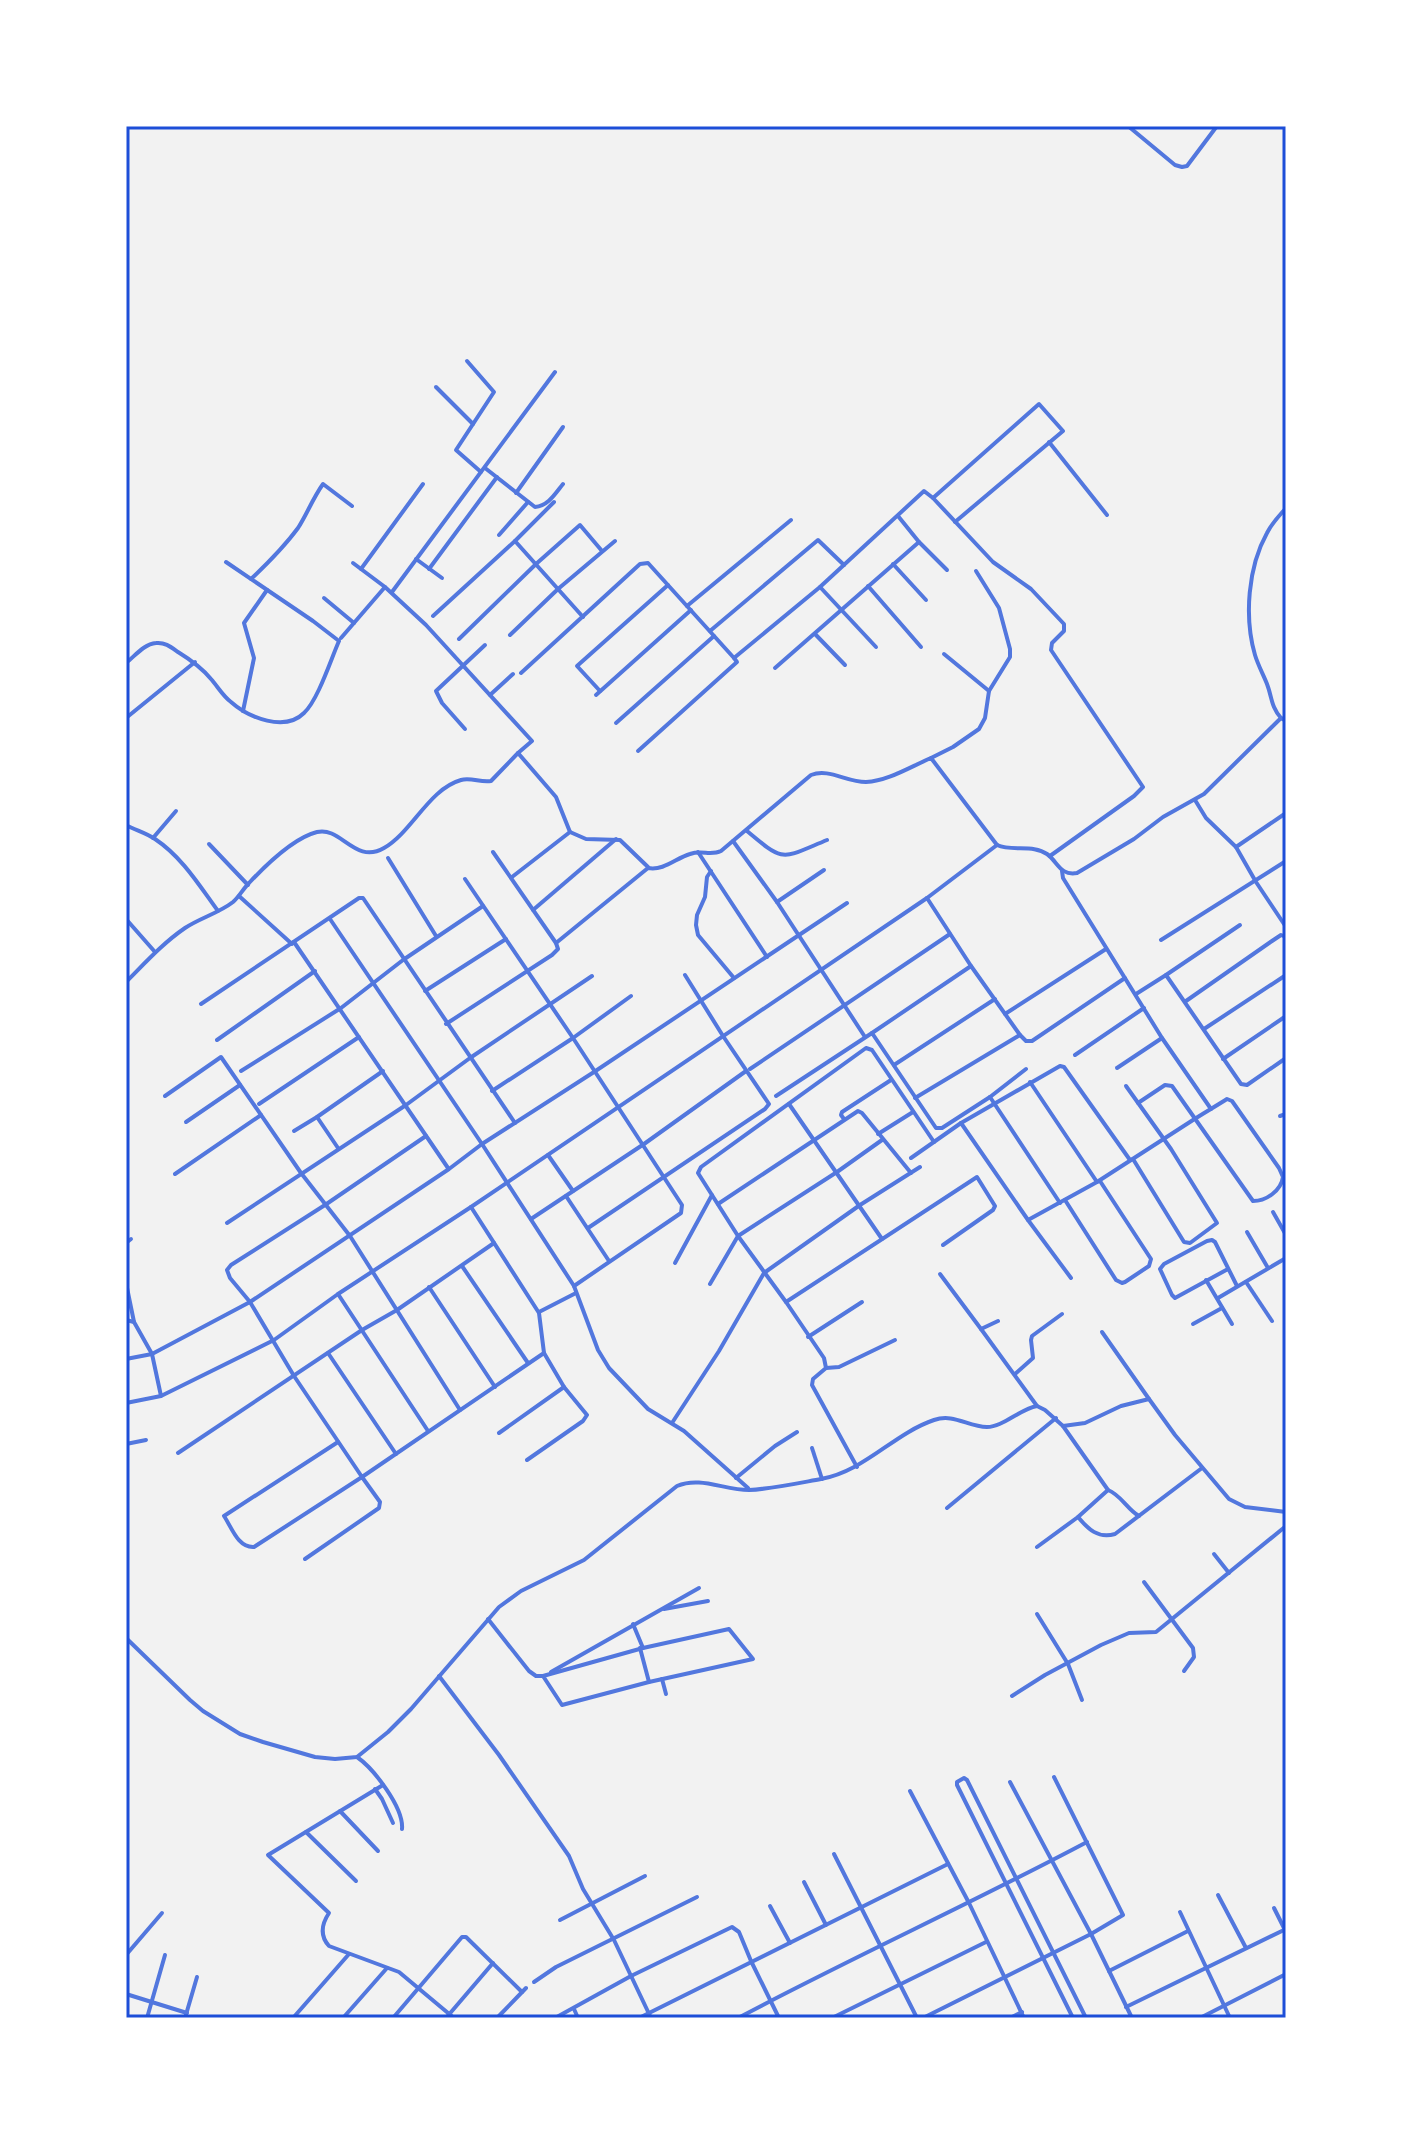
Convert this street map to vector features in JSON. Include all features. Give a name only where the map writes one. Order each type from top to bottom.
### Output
[{"type":"street","points":[[1128,126],[1175,165],[1182,167],[1187,166],[1217,126]]},
{"type":"street","points":[[1206,126],[1212,131]]},
{"type":"street","points":[[467,361],[494,392],[456,450],[535,507],[542,506],[563,484]]},
{"type":"street","points":[[392,592],[555,372]]},
{"type":"street","points":[[436,387],[473,424]]},
{"type":"street","points":[[933,498],[1039,404],[1063,431],[955,522]]},
{"type":"street","points":[[516,493],[563,427]]},
{"type":"street","points":[[1049,442],[1107,515]]},
{"type":"street","points":[[429,569],[497,477]]},
{"type":"street","points":[[251,579],[298,528],[323,484],[352,506]]},
{"type":"street","points":[[361,569],[423,484]]},
{"type":"street","points":[[734,658],[820,587],[924,491],[993,562],[1031,589],[1064,624],[1064,631],[1052,643],[1051,650],[1143,787],[1050,856]]},
{"type":"street","points":[[499,535],[528,502]]},
{"type":"street","points":[[433,616],[554,502]]},
{"type":"street","points":[[1062,871],[1072,875],[1093,865],[1163,817],[1195,800],[1283,720],[1273,707],[1255,655],[1250,609],[1252,583],[1261,546],[1270,527],[1286,508]]},
{"type":"street","points":[[898,516],[947,570]]},
{"type":"street","points":[[668,585],[577,666],[598,693],[689,608],[791,520]]},
{"type":"street","points":[[459,639],[580,525],[602,551]]},
{"type":"street","points":[[709,631],[818,540],[844,565]]},
{"type":"street","points":[[515,541],[583,617]]},
{"type":"street","points":[[510,635],[615,541]]},
{"type":"street","points":[[775,668],[919,542]]},
{"type":"street","points":[[416,559],[442,578]]},
{"type":"street","points":[[126,663],[147,646],[159,643],[168,645],[195,662],[243,711],[272,722],[291,720],[306,712],[339,641],[226,562]]},
{"type":"street","points":[[126,982],[155,952],[186,928],[239,896],[276,857],[292,845],[319,831],[331,834],[362,852],[373,853],[392,842],[441,792],[461,780],[491,781],[532,741],[426,625],[392,592],[353,563]]},
{"type":"street","points":[[521,673],[640,564],[648,563],[737,662],[638,751]]},
{"type":"street","points":[[893,564],[926,600]]},
{"type":"street","points":[[556,943],[648,868],[661,868],[698,852],[716,854],[814,773],[824,772],[853,781],[887,777],[953,747],[979,729],[985,718],[989,691],[1009,660],[1010,653],[999,608],[976,571]]},
{"type":"street","points":[[868,586],[921,647]]},
{"type":"street","points":[[341,638],[385,587]]},
{"type":"street","points":[[820,587],[876,647]]},
{"type":"street","points":[[243,711],[254,658],[244,623],[267,590]]},
{"type":"street","points":[[324,598],[354,623]]},
{"type":"street","points":[[815,634],[845,665]]},
{"type":"street","points":[[616,723],[714,636]]},
{"type":"street","points":[[465,729],[442,703],[436,691],[485,645]]},
{"type":"street","points":[[944,654],[989,691]]},
{"type":"street","points":[[126,718],[195,662]]},
{"type":"street","points":[[490,695],[513,674]]},
{"type":"street","points":[[518,753],[556,797],[570,832],[588,839],[621,841],[648,868]]},
{"type":"street","points":[[931,758],[997,845],[1010,849],[1035,849],[1050,856],[1062,871],[1106,949],[1211,1109]]},
{"type":"street","points":[[1195,800],[1206,818],[1236,847],[1286,927]]},
{"type":"street","points":[[153,838],[176,811]]},
{"type":"street","points":[[1236,847],[1286,813]]},
{"type":"street","points":[[126,825],[153,838],[189,870],[218,911]]},
{"type":"street","points":[[747,831],[770,850],[783,856],[827,840]]},
{"type":"street","points":[[512,877],[570,832]]},
{"type":"street","points":[[533,910],[616,839]]},
{"type":"street","points":[[733,841],[777,902],[865,1037]]},
{"type":"street","points":[[209,844],[248,885]]},
{"type":"street","points":[[126,1403],[161,1396],[274,1340],[927,898],[997,845]]},
{"type":"street","points":[[446,1024],[558,949],[493,852]]},
{"type":"street","points":[[698,852],[767,957]]},
{"type":"street","points":[[388,858],[436,936]]},
{"type":"street","points":[[1161,940],[1286,861]]},
{"type":"street","points":[[777,902],[824,870]]},
{"type":"street","points":[[711,871],[697,915],[698,935],[734,978]]},
{"type":"street","points":[[465,879],[682,1205],[681,1213],[574,1286]]},
{"type":"street","points":[[239,896],[293,943],[315,971],[449,1169]]},
{"type":"street","points":[[201,1004],[363,898],[515,1123]]},
{"type":"street","points":[[927,898],[971,966],[1026,1041],[1032,1041],[1125,978]]},
{"type":"street","points":[[126,1359],[152,1354],[250,1302],[482,1144],[847,903]]},
{"type":"street","points":[[241,1071],[341,1008],[436,936],[483,906]]},
{"type":"street","points":[[1277,913],[1286,907]]},
{"type":"street","points":[[126,919],[155,952]]},
{"type":"street","points":[[330,919],[574,1286],[598,1350],[609,1368],[648,1409],[684,1431],[750,1490]]},
{"type":"street","points":[[1136,994],[1240,925]]},
{"type":"street","points":[[531,1219],[644,1144],[844,1003],[950,934]]},
{"type":"street","points":[[1186,1001],[1281,935],[1286,937]]},
{"type":"street","points":[[425,991],[506,939]]},
{"type":"street","points":[[1005,1014],[1106,949]]},
{"type":"street","points":[[776,1096],[971,966]]},
{"type":"street","points":[[217,1040],[315,971]]},
{"type":"street","points":[[588,1228],[768,1106],[769,1101],[685,975]]},
{"type":"street","points":[[1166,975],[1240,1083],[1245,1085],[1286,1058]]},
{"type":"street","points":[[1204,1029],[1286,975]]},
{"type":"street","points":[[227,1223],[406,1105],[592,976]]},
{"type":"street","points":[[492,1091],[631,996]]},
{"type":"street","points":[[892,1070],[995,999]]},
{"type":"street","points":[[1075,1055],[1144,1008]]},
{"type":"street","points":[[1223,1059],[1286,1016]]},
{"type":"street","points":[[872,1033],[892,1070],[891,1080],[934,1142]]},
{"type":"street","points":[[915,1098],[1020,1035]]},
{"type":"street","points":[[259,1104],[359,1037]]},
{"type":"street","points":[[1117,1068],[1162,1038]]},
{"type":"street","points":[[826,1368],[823,1356],[698,1175],[699,1169],[866,1048],[892,1070],[934,1127],[940,1128],[1056,1067],[1064,1067],[1132,1160],[1181,1240],[1190,1243],[1217,1221],[1126,1086]]},
{"type":"street","points":[[165,1096],[221,1057],[301,1173],[350,1236],[460,1410]]},
{"type":"street","points":[[911,1158],[993,1100],[1026,1069]]},
{"type":"street","points":[[294,1131],[383,1071]]},
{"type":"street","points":[[844,1119],[840,1113],[891,1080]]},
{"type":"street","points":[[993,1100],[1116,1280],[1125,1282],[1149,1266],[1151,1259],[1030,1082]]},
{"type":"street","points":[[186,1122],[240,1085]]},
{"type":"street","points":[[1028,1220],[1099,1182],[1196,1118],[1227,1099],[1231,1099],[1279,1168],[1283,1177],[1281,1186],[1271,1195],[1254,1201],[1196,1118],[1175,1088],[1165,1085],[1138,1103]]},
{"type":"street","points":[[789,1104],[882,1239]]},
{"type":"street","points":[[718,1204],[854,1112],[859,1112],[911,1173]]},
{"type":"street","points":[[878,1134],[913,1112]]},
{"type":"street","points":[[175,1174],[261,1115]]},
{"type":"street","points":[[317,1117],[338,1148]]},
{"type":"street","points":[[961,1123],[1071,1278]]},
{"type":"street","points":[[305,1559],[379,1508],[380,1502],[294,1376],[227,1270],[426,1136]]},
{"type":"street","points":[[710,1284],[738,1236],[882,1140]]},
{"type":"street","points":[[548,1155],[573,1191]]},
{"type":"street","points":[[1279,1168],[1286,1165]]},
{"type":"street","points":[[672,1423],[719,1351],[764,1273],[920,1167]]},
{"type":"street","points":[[786,1302],[977,1177],[995,1206],[993,1210],[943,1245]]},
{"type":"street","points":[[675,1263],[712,1195]]},
{"type":"street","points":[[566,1196],[609,1261]]},
{"type":"street","points":[[471,1207],[539,1313],[544,1353],[587,1417],[527,1460]]},
{"type":"street","points":[[1273,1212],[1286,1235]]},
{"type":"street","points":[[1247,1232],[1268,1268]]},
{"type":"street","points":[[126,1243],[131,1239]]},
{"type":"street","points":[[1228,1269],[1175,1298],[1160,1269],[1210,1240],[1215,1242],[1237,1286]]},
{"type":"street","points":[[178,1453],[494,1243]]},
{"type":"street","points":[[1218,1298],[1286,1258]]},
{"type":"street","points":[[462,1266],[528,1363]]},
{"type":"street","points":[[940,1274],[1037,1406],[1056,1418],[1108,1490],[1139,1516]]},
{"type":"street","points":[[1206,1280],[1232,1324]]},
{"type":"street","points":[[1246,1282],[1272,1321]]},
{"type":"street","points":[[126,1283],[134,1322],[152,1354],[161,1396]]},
{"type":"street","points":[[429,1287],[495,1387]]},
{"type":"street","points":[[539,1313],[576,1293]]},
{"type":"street","points":[[338,1294],[428,1431]]},
{"type":"street","points":[[808,1337],[862,1302]]},
{"type":"street","points":[[1193,1324],[1222,1308]]},
{"type":"street","points":[[1015,1374],[1032,1359],[1032,1336],[1062,1314]]},
{"type":"street","points":[[126,1320],[134,1322]]},
{"type":"street","points":[[981,1329],[998,1321]]},
{"type":"street","points":[[1102,1332],[1175,1435],[1234,1502],[1254,1509],[1286,1512]]},
{"type":"street","points":[[857,1467],[812,1385],[813,1379],[826,1368],[839,1367],[895,1340]]},
{"type":"street","points":[[328,1353],[396,1454]]},
{"type":"street","points":[[338,1442],[224,1516],[241,1543],[254,1547],[544,1353]]},
{"type":"street","points":[[499,1433],[564,1387]]},
{"type":"street","points":[[1063,1426],[1085,1423],[1121,1406],[1149,1399]]},
{"type":"street","points":[[126,1638],[203,1711],[240,1734],[315,1757],[357,1757],[401,1719],[499,1607],[516,1593],[584,1560],[677,1486],[698,1482],[750,1490],[822,1479],[857,1467],[913,1429],[935,1419],[956,1419],[988,1427],[1037,1406]]},
{"type":"street","points":[[947,1508],[1056,1418]]},
{"type":"street","points":[[736,1478],[797,1432]]},
{"type":"street","points":[[126,1444],[146,1440]]},
{"type":"street","points":[[812,1448],[822,1479]]},
{"type":"street","points":[[1078,1517],[1088,1529],[1107,1537],[1118,1533],[1202,1468]]},
{"type":"street","points":[[1037,1547],[1108,1490]]},
{"type":"street","points":[[1012,1696],[1101,1645],[1129,1633],[1154,1632],[1286,1526]]},
{"type":"street","points":[[1214,1554],[1229,1573]]},
{"type":"street","points":[[1144,1582],[1195,1653],[1184,1671]]},
{"type":"street","points":[[543,1676],[699,1588]]},
{"type":"street","points":[[659,1610],[708,1601]]},
{"type":"street","points":[[1037,1614],[1068,1664],[1082,1700]]},
{"type":"street","points":[[488,1619],[536,1676],[729,1629],[753,1659],[562,1705],[543,1676]]},
{"type":"street","points":[[633,1624],[649,1682]]},
{"type":"street","points":[[439,1676],[569,1856],[650,2016]]},
{"type":"street","points":[[662,1679],[666,1694]]},
{"type":"street","points":[[357,1757],[383,1785],[400,1815],[402,1829]]},
{"type":"street","points":[[923,2018],[1091,1934],[1123,1913],[1054,1777]]},
{"type":"street","points":[[1073,2018],[957,1785],[958,1781],[966,1779],[1086,2018]]},
{"type":"street","points":[[1010,1782],[1132,2018]]},
{"type":"street","points":[[383,1785],[268,1855],[329,1913],[322,1930],[323,1939],[329,1946],[399,1972],[450,2017],[493,1963]]},
{"type":"street","points":[[375,1789],[393,1823]]},
{"type":"street","points":[[910,1791],[969,1903],[1024,2018]]},
{"type":"street","points":[[968,1807],[977,1802]]},
{"type":"street","points":[[340,1811],[378,1851]]},
{"type":"street","points":[[306,1832],[356,1881]]},
{"type":"street","points":[[738,2018],[1087,1842]]},
{"type":"street","points":[[834,1854],[917,2018]]},
{"type":"street","points":[[639,2018],[650,2016],[751,1961],[948,1864]]},
{"type":"street","points":[[560,1920],[645,1876]]},
{"type":"street","points":[[804,1882],[826,1925]]},
{"type":"street","points":[[1218,1895],[1246,1948]]},
{"type":"street","points":[[534,1982],[556,1967],[697,1897]]},
{"type":"street","points":[[770,1906],[790,1943]]},
{"type":"street","points":[[1126,2007],[1286,1930],[1274,1908]]},
{"type":"street","points":[[1180,1912],[1230,2018]]},
{"type":"street","points":[[126,1955],[162,1913]]},
{"type":"street","points":[[555,2018],[631,1976],[731,1927],[739,1932],[779,2018]]},
{"type":"street","points":[[1109,1971],[1188,1931]]},
{"type":"street","points":[[393,2018],[462,1937],[466,1937],[524,1990],[497,2018]]},
{"type":"street","points":[[832,2018],[986,1942]]},
{"type":"street","points":[[293,2018],[349,1954]]},
{"type":"street","points":[[147,2018],[165,1955]]},
{"type":"street","points":[[343,2018],[387,1968]]},
{"type":"street","points":[[1200,2018],[1286,1974]]},
{"type":"street","points":[[126,1994],[186,2016],[197,1977]]},
{"type":"street","points":[[574,2009],[578,2018]]},
{"type":"street","points":[[1010,2018],[1022,2012]]}]
